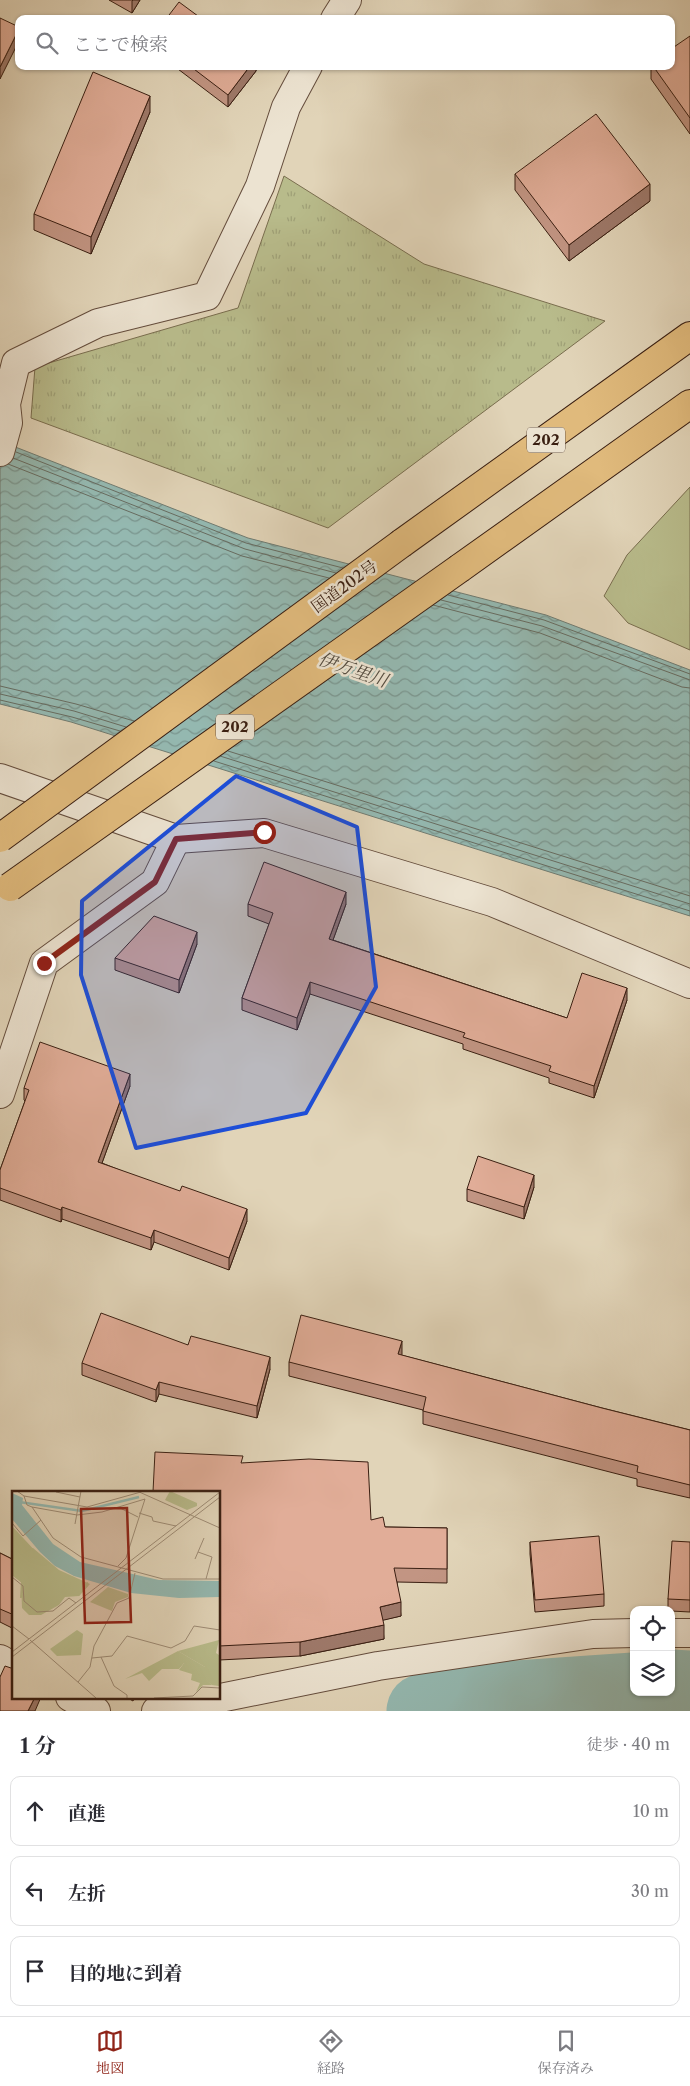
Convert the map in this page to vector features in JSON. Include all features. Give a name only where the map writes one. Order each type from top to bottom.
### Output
[{"type":"highway","name":"国道202号","points":[[0,838],[402,543],[690,336]]},
{"type":"highway","name":"202","points":[[5,890],[690,404]]},
{"type":"street","points":[[338,15],[347,0]]},
{"type":"street","points":[[0,452],[8,422],[6,404],[16,363],[98,323],[207,296],[260,186],[286,107],[306,70]]},
{"type":"street","points":[[0,778],[176,839],[264,832],[492,902],[690,984]]},
{"type":"street","points":[[0,1094],[44,963],[155,882],[176,839]]},
{"type":"street","points":[[156,1711],[378,1666],[592,1634],[630,1633]]},
{"type":"street","points":[[675,1633],[690,1633]]},
{"type":"street","points":[[0,1659],[12,1666]]},
{"type":"street","points":[[72,1698],[96,1711]]},
{"type":"highlighted area","points":[[236,776],[357,827],[376,987],[306,1113],[136,1148],[81,975],[82,901]]},
{"type":"green space","points":[[284,176],[424,264],[605,321],[328,528],[31,418],[35,367],[238,308]]},
{"type":"green space","points":[[690,487],[690,650],[628,623],[604,596],[627,555]]},
{"type":"water","name":"伊万里川","points":[[0,441],[248,538],[546,615],[690,670],[690,916],[71,722],[0,704]]},
{"type":"building","points":[[179,2],[197,15],[169,15]]},
{"type":"building","points":[[0,18],[15,25],[15,37],[0,67]]},
{"type":"building","points":[[690,36],[690,118],[656,70],[675,70],[675,46]]},
{"type":"building","points":[[195,70],[247,70],[228,95]]},
{"type":"building","points":[[93,72],[150,96],[91,237],[34,214]]},
{"type":"building","points":[[596,114],[650,184],[569,245],[515,174]]},
{"type":"building","points":[[264,862],[346,892],[329,939],[567,1018],[582,973],[627,988],[594,1086],[549,1071],[551,1066],[463,1037],[465,1033],[310,982],[297,1018],[242,998],[273,913],[248,904]]},
{"type":"building","points":[[154,916],[197,932],[179,980],[115,958]]},
{"type":"building","points":[[40,1042],[130,1074],[98,1162],[180,1191],[182,1186],[247,1209],[229,1258],[154,1230],[151,1238],[62,1207],[61,1210],[0,1188],[0,1170],[29,1090],[24,1088]]},
{"type":"building","points":[[478,1156],[534,1175],[524,1207],[467,1189]]},
{"type":"building","points":[[101,1313],[188,1345],[191,1336],[270,1357],[257,1406],[159,1382],[156,1390],[82,1363]]},
{"type":"building","points":[[301,1315],[402,1341],[398,1354],[690,1430],[690,1485],[637,1472],[638,1466],[423,1411],[426,1397],[289,1362]]},
{"type":"building","points":[[155,1452],[243,1456],[241,1463],[309,1459],[368,1462],[371,1520],[383,1517],[385,1527],[447,1528],[447,1569],[394,1568],[401,1602],[380,1607],[384,1625],[300,1642],[220,1646],[220,1491],[153,1491]]},
{"type":"building","points":[[599,1536],[604,1594],[535,1600],[530,1542]]},
{"type":"building","points":[[672,1541],[690,1542],[690,1600],[668,1599]]},
{"type":"building","points":[[0,1553],[12,1559],[12,1614],[0,1609]]},
{"type":"building","points":[[5,1666],[12,1668],[12,1698],[34,1698],[28,1711],[0,1711],[0,1677]]},
{"type":"waterway","points":[[675,1687],[690,1688]]},
{"type":"waterway","points":[[424,1711],[471,1701],[630,1690]]},
{"type":"route","points":[[44,963],[155,882],[176,839],[264,832]]}]
